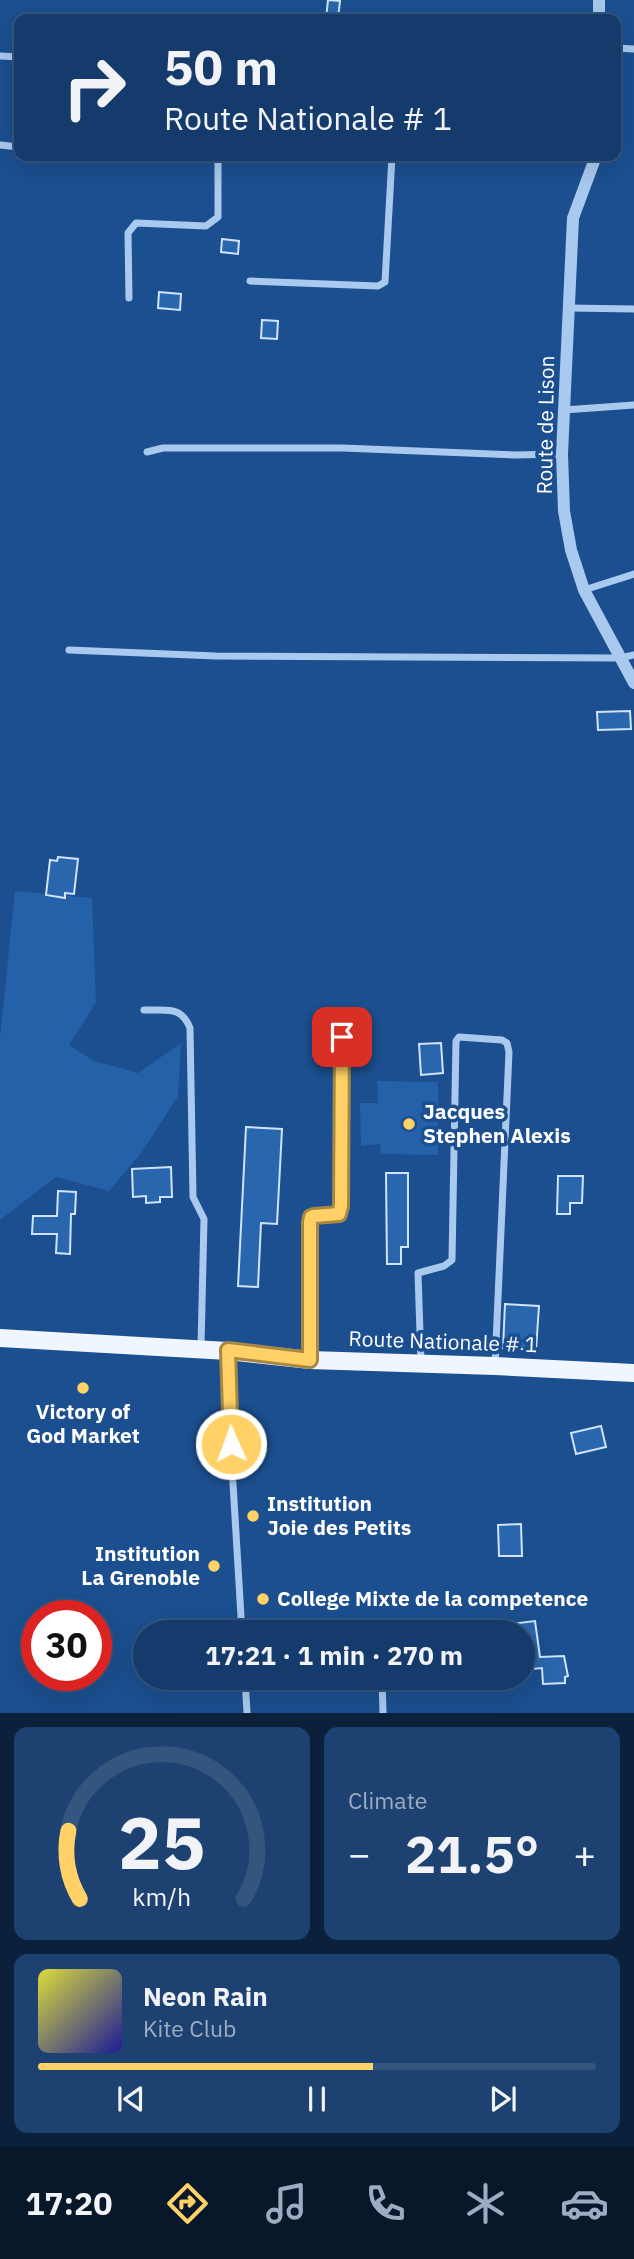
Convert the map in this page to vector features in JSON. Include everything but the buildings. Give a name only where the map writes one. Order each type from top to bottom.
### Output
[{"type":"main road","name":"Route Nationale # 1","points":[[0,1338],[228,1350],[310,1360],[634,1373]]},
{"type":"street","points":[[129,298],[128,233],[136,223],[206,226],[218,217],[218,161]]},
{"type":"street","points":[[250,281],[378,286],[385,282],[392,161]]},
{"type":"street","name":"Route de Lison","points":[[594,161],[573,218],[562,454],[564,511],[571,550],[584,590],[634,683]]},
{"type":"street","points":[[568,308],[634,309]]},
{"type":"street","points":[[564,410],[634,405]]},
{"type":"street","points":[[147,452],[163,448],[343,448],[516,455],[562,454]]},
{"type":"street","points":[[584,590],[634,573]]},
{"type":"street","points":[[69,650],[216,656],[620,659],[634,655]]},
{"type":"street","points":[[144,1010],[175,1011],[185,1016],[190,1028],[193,1197],[204,1219],[201,1350]]},
{"type":"street","points":[[310,1360],[311,1217],[339,1214],[341,1206],[342,1037]]},
{"type":"street","points":[[421,1364],[418,1273],[444,1266],[452,1259],[456,1041],[459,1037],[467,1037],[502,1040],[507,1043],[509,1052],[495,1366]]},
{"type":"street","points":[[228,1350],[241,1620]]},
{"type":"street","points":[[246,1690],[247,1713]]},
{"type":"street","points":[[382,1690],[383,1713]]},
{"type":"shaded area","points":[[15,891],[92,898],[96,1002],[69,1045],[94,1061],[138,1073],[181,1043],[178,1096],[142,1152],[109,1191],[56,1177],[0,1220],[0,1038]]},
{"type":"shaded area","name":"Jacques Stephen Alexis","points":[[377,1081],[438,1082],[438,1155],[381,1154],[380,1144],[361,1146],[360,1103],[378,1103]]},
{"type":"place","name":"Jacques Stephen Alexis","points":[[409,1124]]},
{"type":"place","name":"Victory of God Market","points":[[83,1388]]},
{"type":"place","name":"Institution Joie des Petits","points":[[253,1516]]},
{"type":"place","name":"Institution La Grenoble","points":[[214,1566]]},
{"type":"place","name":"College Mixte de la competence","points":[[263,1599]]},
{"type":"route","points":[[231,1444],[228,1350],[310,1360],[311,1217],[334,1216],[339,1214],[341,1206],[342,1037]]}]
